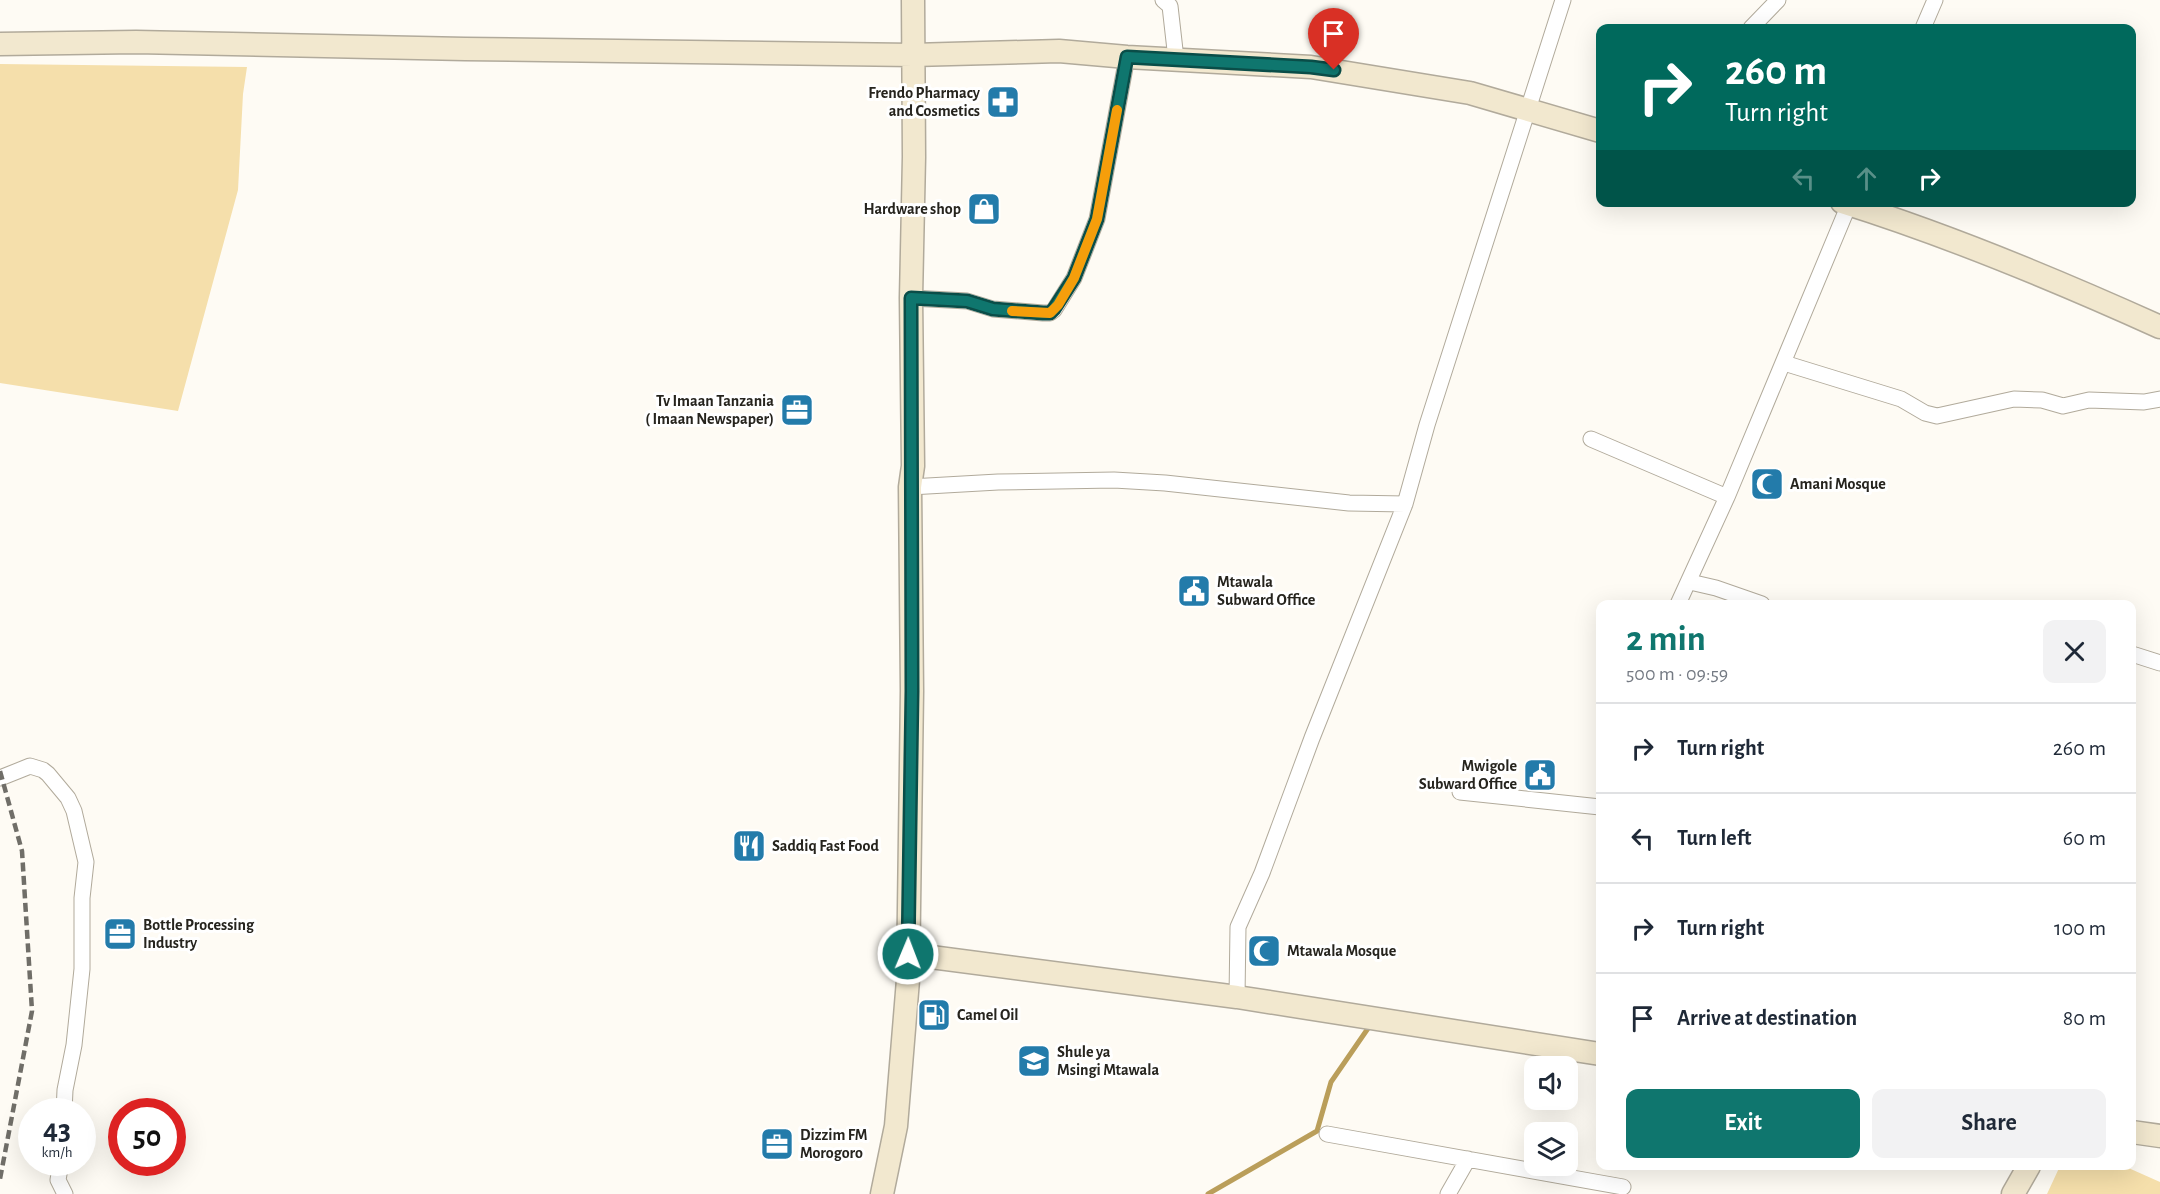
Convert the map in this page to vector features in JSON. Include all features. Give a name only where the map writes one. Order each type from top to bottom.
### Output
[{"type":"street","points":[[882,1194],[896,1126],[908,980],[912,691],[910,488],[913,466],[911,298],[914,157],[913,0]]},
{"type":"street","points":[[1163,0],[1170,6],[1176,59]]},
{"type":"street","points":[[1237,997],[1238,927],[1262,873],[1312,738],[1405,504],[1427,425],[1563,0]]},
{"type":"street","points":[[1755,24],[1779,0]]},
{"type":"street","points":[[1925,24],[1935,0]]},
{"type":"street","points":[[0,44],[136,42],[913,55],[1059,51],[1322,69],[1470,93],[1528,112],[1596,130]]},
{"type":"street","points":[[911,298],[967,301],[993,309],[1043,313],[1050,313],[1054,309],[1074,278],[1097,219],[1127,57]]},
{"type":"street","points":[[1680,600],[1784,363],[1845,207]]},
{"type":"street","points":[[1859,207],[1954,240],[2064,284],[2160,327]]},
{"type":"street","points":[[1784,363],[1901,399],[1925,413],[1937,416],[2014,399],[2042,400],[2063,405],[2089,400],[2144,402],[2160,399]]},
{"type":"street","points":[[1591,439],[1727,497]]},
{"type":"street","points":[[910,488],[998,482],[1114,480],[1165,483],[1349,503],[1405,504]]},
{"type":"street","points":[[1690,582],[1750,600]]},
{"type":"street","points":[[2136,655],[2160,663]]},
{"type":"street","points":[[0,778],[30,766],[48,774],[68,798],[74,811],[86,862],[82,898],[82,969],[74,1045],[65,1098]]},
{"type":"street","points":[[1461,792],[1596,807]]},
{"type":"street","points":[[908,954],[1237,997],[1596,1052]]},
{"type":"street","points":[[2136,1133],[2160,1136]]},
{"type":"street","points":[[1328,1134],[1623,1187]]},
{"type":"street","points":[[1448,1194],[1468,1160]]},
{"type":"street","points":[[2013,1194],[2027,1170]]},
{"type":"street","points":[[59,1176],[64,1194]]},
{"type":"shaded area","points":[[0,64],[247,67],[243,94],[238,190],[178,411],[0,383]]},
{"type":"shaded area","points":[[2058,1170],[2133,1170],[2160,1182],[2160,1194],[2047,1194]]},
{"type":"waterway","points":[[1208,1194],[1317,1131],[1331,1082],[1371,1024]]},
{"type":"railway","points":[[0,771],[22,851],[32,1011],[0,1179]]},
{"type":"slow traffic","points":[[1012,311],[1050,313],[1058,305],[1074,278],[1097,219],[1117,110]]},
{"type":"place","name":"Frendo Pharmacy and Cosmetics","points":[[1003,102]]},
{"type":"place","name":"Hardware shop","points":[[984,209]]},
{"type":"place","name":"Tv Imaan Tanzania ( Imaan Newspaper)","points":[[797,410]]},
{"type":"place","name":"Amani Mosque","points":[[1767,484]]},
{"type":"place","name":"Mtawala Subward Office","points":[[1194,591]]},
{"type":"place","name":"Mwigole Subward Office","points":[[1540,775]]},
{"type":"place","name":"Saddiq Fast Food","points":[[749,846]]},
{"type":"place","name":"Bottle Processing Industry","points":[[120,934]]},
{"type":"place","name":"Mtawala Mosque","points":[[1264,951]]},
{"type":"place","name":"Camel Oil","points":[[934,1015]]},
{"type":"place","name":"Shule ya Msingi Mtawala","points":[[1034,1061]]},
{"type":"place","name":"Dizzim FM Morogoro","points":[[777,1144]]},
{"type":"route","points":[[908,954],[912,691],[911,298],[967,301],[993,309],[1043,313],[1050,313],[1054,309],[1074,278],[1097,219],[1127,57],[1334,70]]}]
